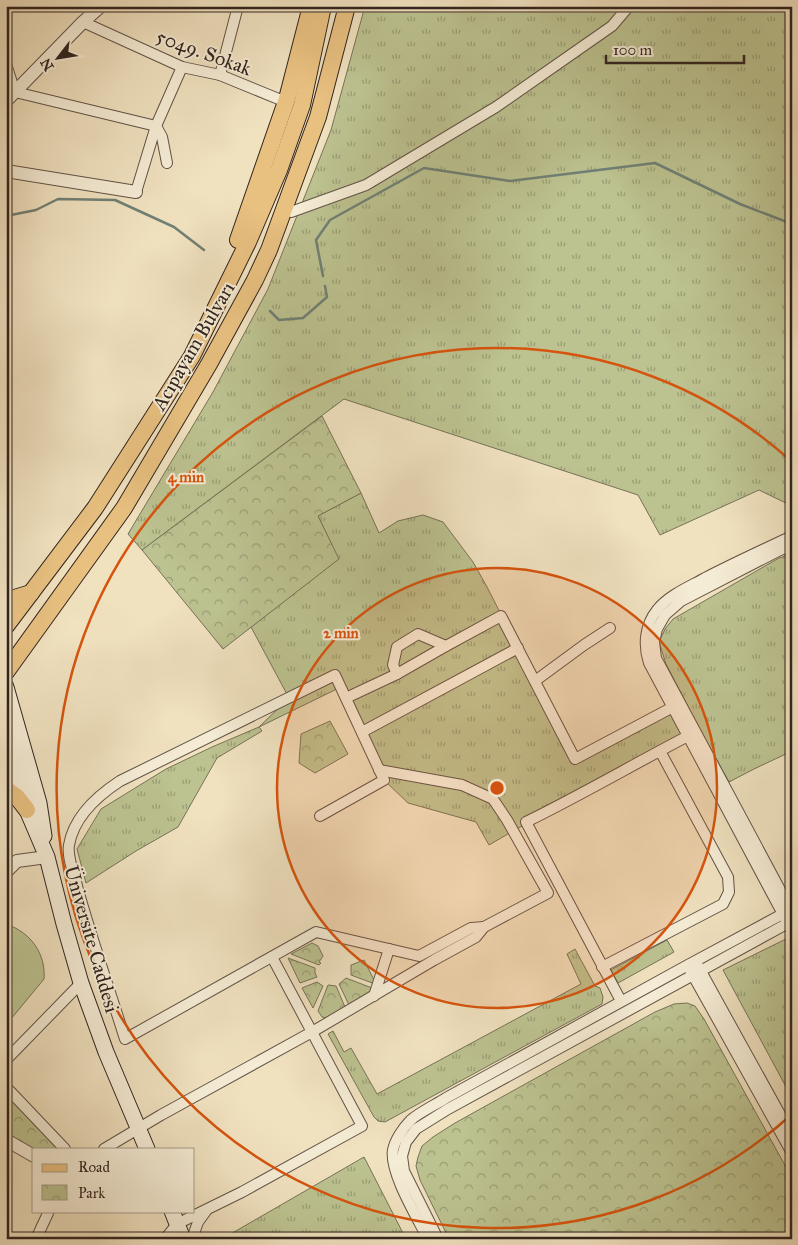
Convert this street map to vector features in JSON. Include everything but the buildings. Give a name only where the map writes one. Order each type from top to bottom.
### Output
[{"type":"main road","points":[[204,331],[235,250],[286,102],[312,6]]},
{"type":"main road","name":"Acıpayam Bulvarı","points":[[6,626],[95,508],[192,356],[248,242],[279,170],[302,105],[323,6]]},
{"type":"main road","name":"Acıpayam Bulvarı","points":[[6,672],[124,508],[209,364],[255,280],[269,250],[318,117],[347,6]]},
{"type":"main road","points":[[6,599],[31,594]]},
{"type":"main road","points":[[6,687],[39,803],[47,857]]},
{"type":"main road","name":"Üniversite Caddesi","points":[[6,738],[27,810],[47,857],[80,983],[106,1052],[147,1148]]},
{"type":"main road","points":[[6,789],[17,797],[27,810]]},
{"type":"main road","points":[[175,1217],[184,1239]]},
{"type":"street","points":[[10,97],[101,6]]},
{"type":"street","points":[[220,75],[238,6]]},
{"type":"street","points":[[291,212],[366,185],[496,107],[612,26],[629,6]]},
{"type":"street","name":"5049. Sokak","points":[[83,22],[182,67],[220,75],[286,102]]},
{"type":"street","points":[[6,64],[10,97]]},
{"type":"street","points":[[6,171],[136,192],[156,126],[182,67]]},
{"type":"street","points":[[10,97],[156,126],[162,136],[167,163]]},
{"type":"street","points":[[789,915],[649,663],[646,653],[646,634],[658,608],[681,590],[788,538],[792,538]]},
{"type":"street","points":[[789,915],[656,658],[654,642],[657,629],[665,615],[681,601],[780,550],[792,547]]},
{"type":"street","points":[[346,698],[397,674],[501,616],[575,759],[673,707]]},
{"type":"street","points":[[535,681],[610,628]]},
{"type":"street","points":[[397,674],[393,665],[397,647],[418,634],[446,646]]},
{"type":"street","points":[[362,732],[518,648]]},
{"type":"street","points":[[320,816],[384,780],[335,675],[120,781],[89,806],[76,825],[69,844],[69,856],[87,922],[125,1039],[316,932],[419,956],[471,928],[484,927]]},
{"type":"street","points":[[621,1001],[526,822],[688,736]]},
{"type":"street","points":[[602,967],[723,904],[729,892],[728,877],[660,750]]},
{"type":"street","points":[[106,1148],[161,1115],[312,1032],[476,937],[484,927],[548,893],[493,799],[462,785],[379,770]]},
{"type":"street","points":[[6,872],[17,861],[47,857]]},
{"type":"street","points":[[428,1239],[398,1179],[393,1161],[393,1151],[397,1140],[411,1120],[446,1098],[691,963],[789,915]]},
{"type":"street","points":[[438,1239],[404,1171],[402,1156],[406,1142],[416,1129],[448,1109],[696,973],[789,915]]},
{"type":"street","points":[[374,996],[389,949]]},
{"type":"street","points":[[195,1212],[208,1208],[242,1192],[362,1126],[272,957]]},
{"type":"street","points":[[691,963],[792,1153]]},
{"type":"street","points":[[696,973],[792,1136]]},
{"type":"street","points":[[6,1060],[80,983]]},
{"type":"street","points":[[6,1087],[64,1148]]},
{"type":"street","points":[[6,1140],[32,1155]]},
{"type":"street","points":[[195,1208],[208,1208]]},
{"type":"street","points":[[192,1239],[198,1222],[208,1208]]},
{"type":"street","points":[[36,1239],[49,1212]]},
{"type":"street","points":[[165,1239],[175,1217],[193,1212]]},
{"type":"green space","points":[[365,6],[792,6],[792,506],[759,490],[660,535],[638,495],[344,399],[142,550],[128,534],[213,392],[268,289],[331,130]]},
{"type":"green space","points":[[322,416],[361,493],[318,516],[339,559],[223,649],[142,550]]},
{"type":"green space","points":[[361,493],[379,533],[398,521],[423,515],[443,522],[473,562],[487,587],[575,759],[673,707],[688,736],[489,845],[476,822],[408,803],[384,780],[341,687],[259,727],[289,698],[251,627],[338,559],[318,516]]},
{"type":"green space","points":[[792,554],[792,761],[788,753],[729,782],[666,664],[659,642],[665,629],[673,619],[779,558]]},
{"type":"green space","points":[[330,721],[348,754],[315,773],[299,763],[301,734]]},
{"type":"green space","points":[[259,727],[262,731],[217,758],[178,827],[86,883],[77,849],[101,809],[166,769]]},
{"type":"green space","points":[[6,924],[22,932],[35,945],[42,961],[44,979],[6,1025]]},
{"type":"green space","points":[[792,936],[792,1098],[723,970]]},
{"type":"green space","points":[[667,940],[674,952],[618,983],[611,970]]},
{"type":"green space","points":[[312,943],[318,946],[323,956],[319,965],[291,954]]},
{"type":"green space","points":[[575,949],[595,986],[600,988],[603,997],[602,1004],[385,1122],[378,1121],[374,1117],[328,1034],[333,1031],[344,1052],[351,1048],[377,1094],[581,984],[567,954]]},
{"type":"green space","points":[[288,958],[315,968],[317,977],[300,983]]},
{"type":"green space","points":[[364,960],[375,984],[351,975],[351,965]]},
{"type":"green space","points":[[346,978],[372,988],[370,992],[349,1005],[339,984]]},
{"type":"green space","points":[[317,982],[323,986],[313,1008],[302,988]]},
{"type":"green space","points":[[328,985],[336,986],[345,1007],[327,1018],[322,1017],[318,1011]]},
{"type":"green space","points":[[687,1003],[695,1006],[704,1019],[792,1178],[792,1239],[449,1239],[420,1180],[416,1166],[422,1146],[455,1123],[655,1012],[674,1004]]},
{"type":"green space","points":[[6,1087],[64,1148],[32,1148],[6,1140]]},
{"type":"green space","points":[[364,1157],[406,1239],[222,1239]]},
{"type":"waterway","points":[[323,276],[316,240],[330,220],[424,168],[510,181],[655,163],[740,204],[792,224]]},
{"type":"waterway","points":[[6,216],[36,210],[58,199],[115,200],[174,227],[204,250]]},
{"type":"waterway","points":[[270,311],[279,320],[303,318],[327,297],[325,286]]}]
